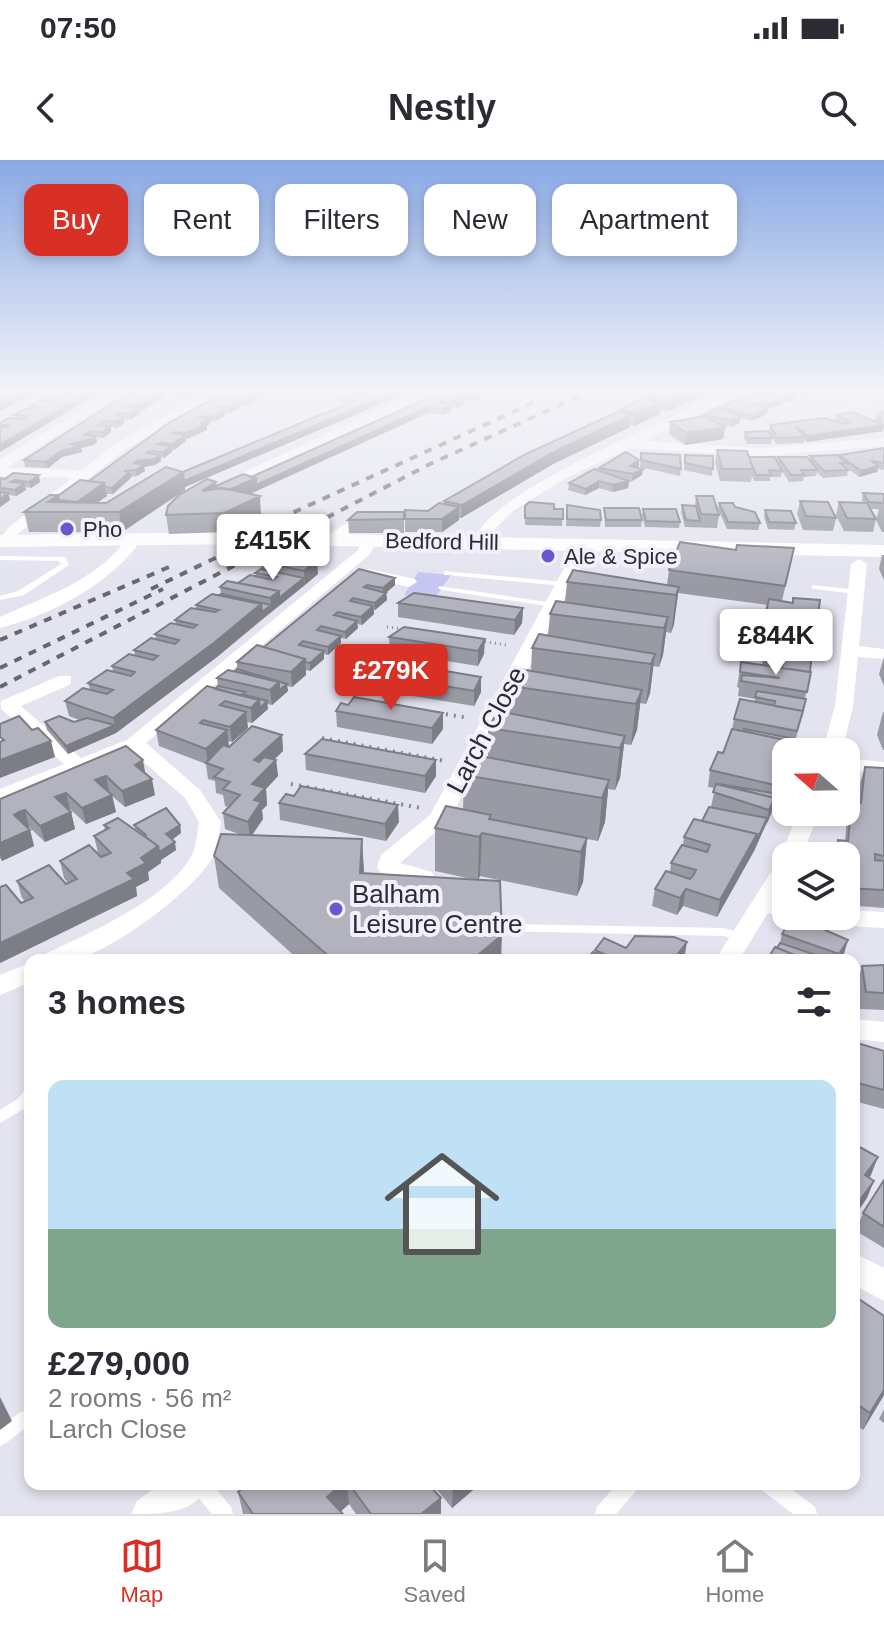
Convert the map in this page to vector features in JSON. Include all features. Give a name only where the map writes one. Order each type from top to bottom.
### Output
[{"type":"main road","points":[[191,501],[296,453]]},
{"type":"main road","points":[[143,539],[164,518]]},
{"type":"main road","name":"Bedford Hill","points":[[2,547],[143,539],[370,540],[884,551]]},
{"type":"street","points":[[0,469],[24,453]]},
{"type":"street","points":[[2,547],[13,531],[114,453]]},
{"type":"street","points":[[484,541],[484,532],[508,508],[559,476],[610,453]]},
{"type":"street","points":[[0,469],[84,474]]},
{"type":"street","points":[[330,540],[363,519]]},
{"type":"street","points":[[0,623],[104,574],[143,539]]},
{"type":"street","points":[[0,796],[76,764],[135,744],[138,738],[369,547],[370,540]]},
{"type":"street","name":"Larch Close","points":[[424,877],[388,867],[389,860],[445,817],[467,765],[493,727],[563,593],[578,557],[578,543]]},
{"type":"street","points":[[836,738],[844,706],[859,564]]},
{"type":"street","points":[[343,568],[409,582]]},
{"type":"street","points":[[850,651],[884,654]]},
{"type":"street","points":[[65,680],[8,705],[76,764]]},
{"type":"street","points":[[66,954],[115,930],[155,905],[205,852],[210,822],[193,794],[135,744]]},
{"type":"street","points":[[860,765],[884,768]]},
{"type":"street","points":[[205,852],[233,851]]},
{"type":"street","points":[[731,954],[741,937],[772,910]]},
{"type":"street","points":[[860,919],[884,920]]},
{"type":"street","points":[[0,986],[24,975]]},
{"type":"street","points":[[860,1030],[884,1032]]},
{"type":"street","points":[[860,1271],[884,1286]]},
{"type":"street","points":[[150,1514],[183,1490]]},
{"type":"lane","points":[[0,598],[21,593],[65,565],[62,559],[2,547]]},
{"type":"lane","points":[[447,573],[563,593]]},
{"type":"lane","points":[[815,587],[857,592]]},
{"type":"lane","points":[[442,588],[563,593]]},
{"type":"lane","points":[[504,928],[724,932],[741,937]]},
{"type":"lane","points":[[0,1117],[24,1102]]},
{"type":"lane","points":[[0,1437],[22,1420]]},
{"type":"lane","points":[[205,1490],[224,1514]]},
{"type":"lane","points":[[604,1514],[624,1490]]},
{"type":"lane","points":[[778,1490],[808,1514]]},
{"type":"path","points":[[387,627],[417,631]]},
{"type":"path","points":[[476,640],[533,651]]},
{"type":"path","points":[[433,712],[493,727]]},
{"type":"path","points":[[322,738],[467,765]]},
{"type":"path","points":[[291,784],[445,817]]},
{"type":"shaded area","points":[[418,572],[451,575],[433,600],[404,595]]},
{"type":"building","points":[[35,453],[58,453],[46,462],[24,460]]},
{"type":"building","points":[[127,453],[160,455],[134,463],[144,465],[136,470],[124,471],[130,471],[112,488],[105,487],[104,483],[89,481]]},
{"type":"building","points":[[228,453],[250,453],[184,481],[183,472]]},
{"type":"building","points":[[304,453],[326,453],[256,485],[256,478],[251,477]]},
{"type":"building","points":[[552,453],[462,505],[444,501],[524,455]]},
{"type":"building","points":[[628,453],[639,460],[630,466],[643,469],[633,474],[599,468]]},
{"type":"building","points":[[641,453],[680,455],[681,469],[641,460]]},
{"type":"building","points":[[718,453],[748,453],[753,469],[722,469]]},
{"type":"building","points":[[884,453],[884,463],[872,461],[878,466],[861,471],[839,455]]},
{"type":"building","points":[[685,455],[713,456],[713,469],[685,463]]},
{"type":"building","points":[[837,455],[847,463],[840,463],[848,470],[824,471],[810,456]]},
{"type":"building","points":[[749,457],[775,457],[782,471],[769,470],[771,475],[756,475]]},
{"type":"building","points":[[778,457],[807,457],[818,470],[801,470],[804,475],[791,475]]},
{"type":"building","points":[[166,467],[183,472],[119,512],[24,512],[50,495],[58,495],[48,502],[106,503]]},
{"type":"building","points":[[594,469],[629,481],[613,485],[599,481],[586,489],[569,483]]},
{"type":"building","points":[[13,473],[39,475],[29,482],[11,482],[24,483],[15,490],[0,489],[0,478],[5,479]]},
{"type":"building","points":[[243,474],[256,478],[229,490],[216,488],[216,486]]},
{"type":"building","points":[[207,479],[216,482],[202,491],[223,488],[260,496],[224,513],[166,515],[168,506],[179,495]]},
{"type":"building","points":[[80,480],[104,483],[77,502],[59,500],[58,496]]},
{"type":"building","points":[[863,493],[884,494],[884,503],[869,502]]},
{"type":"building","points":[[696,496],[713,496],[719,515],[701,514]]},
{"type":"building","points":[[800,501],[828,502],[836,518],[806,516]]},
{"type":"building","points":[[529,502],[554,504],[554,509],[563,509],[563,519],[525,518],[525,506]]},
{"type":"building","points":[[839,502],[867,503],[876,519],[847,518]]},
{"type":"building","points":[[439,503],[459,507],[442,519],[405,519],[405,510],[428,511]]},
{"type":"building","points":[[719,503],[733,503],[735,507],[755,512],[760,523],[728,522]]},
{"type":"building","points":[[567,505],[600,510],[601,520],[567,519]]},
{"type":"building","points":[[682,505],[696,506],[700,521],[686,520]]},
{"type":"building","points":[[604,508],[639,508],[642,520],[606,520]]},
{"type":"building","points":[[643,509],[676,509],[680,522],[646,521]]},
{"type":"building","points":[[765,510],[791,511],[796,523],[769,522]]},
{"type":"building","points":[[357,512],[404,512],[404,519],[348,520]]},
{"type":"building","points":[[680,542],[736,550],[737,545],[794,548],[785,586],[669,570]]},
{"type":"building","points":[[268,556],[317,560],[304,571],[261,562]]},
{"type":"building","points":[[261,569],[304,578],[279,598],[279,591],[238,583],[250,575],[273,580],[277,577],[255,573]]},
{"type":"building","points":[[359,569],[395,578],[383,588],[364,587],[386,593],[375,603],[353,598],[350,601],[373,606],[361,617],[338,612],[334,615],[357,621],[345,632],[321,626],[317,630],[341,636],[328,647],[303,641],[299,645],[324,651],[310,663],[264,647]]},
{"type":"building","points":[[573,570],[679,587],[676,595],[567,582]]},
{"type":"building","points":[[227,581],[279,591],[270,598],[220,587]]},
{"type":"building","points":[[414,593],[523,608],[515,620],[398,603]]},
{"type":"building","points":[[212,594],[261,604],[113,718],[65,701],[83,688],[107,694],[113,690],[88,683],[107,670],[131,676],[135,672],[112,666],[129,654],[153,660],[158,656],[134,650],[151,638],[175,644],[179,640],[155,634],[171,623],[193,628],[197,625],[175,620],[191,608],[219,610],[196,605]]},
{"type":"building","points":[[221,594],[271,605],[262,612],[261,604]]},
{"type":"building","points":[[793,598],[820,600],[817,623],[765,616],[769,599],[793,603]]},
{"type":"building","points":[[556,601],[668,617],[664,628],[550,614]]},
{"type":"building","points":[[404,627],[485,639],[478,651],[389,637]]},
{"type":"building","points":[[785,627],[816,632],[813,650],[781,645]]},
{"type":"building","points":[[539,634],[655,654],[651,664],[532,648]]},
{"type":"building","points":[[257,645],[305,659],[291,672],[237,662]]},
{"type":"building","points":[[765,649],[812,652],[810,672],[782,668],[783,663],[763,660]]},
{"type":"building","points":[[380,660],[481,677],[474,691],[363,672],[368,665],[376,667]]},
{"type":"building","points":[[741,662],[811,672],[807,692],[741,681],[742,675],[780,678],[740,672]]},
{"type":"building","points":[[237,669],[287,684],[279,690],[279,682],[235,671]]},
{"type":"building","points":[[520,669],[642,690],[636,704],[510,686]]},
{"type":"building","points":[[228,670],[279,682],[270,690],[217,678]]},
{"type":"building","points":[[207,686],[259,700],[251,708],[225,701],[220,705],[246,712],[230,727],[203,720],[200,723],[227,730],[206,749],[156,730]]},
{"type":"building","points":[[218,686],[267,701],[260,708],[259,700],[215,689]]},
{"type":"building","points":[[757,691],[806,699],[803,711],[774,706],[775,701],[755,697]]},
{"type":"building","points":[[354,697],[443,713],[432,728],[336,711],[341,703],[348,705]]},
{"type":"building","points":[[740,699],[803,711],[797,731],[734,719]]},
{"type":"building","points":[[498,711],[625,736],[620,748],[488,728]]},
{"type":"building","points":[[19,716],[32,730],[38,728],[51,741],[0,760],[0,742],[4,740],[0,737],[0,724]]},
{"type":"building","points":[[59,716],[74,722],[87,718],[115,725],[66,746],[45,722]]},
{"type":"building","points":[[252,726],[282,735],[254,760],[259,762],[264,757],[276,760],[252,784],[265,788],[254,800],[261,802],[248,822],[223,813],[240,795],[223,789],[230,782],[214,777],[223,769],[206,763],[223,745],[229,747]]},
{"type":"building","points":[[732,729],[776,738],[772,738],[772,784],[710,770],[718,752],[723,753]]},
{"type":"building","points":[[744,729],[791,738],[776,738]]},
{"type":"building","points":[[322,739],[436,760],[425,776],[305,754]]},
{"type":"building","points":[[126,746],[143,760],[135,765],[152,779],[122,791],[106,776],[95,780],[112,795],[82,808],[66,793],[55,797],[71,812],[40,826],[25,810],[19,812],[14,815],[30,830],[0,843],[0,799]]},
{"type":"building","points":[[475,755],[609,780],[602,798],[464,775]]},
{"type":"building","points":[[865,767],[884,768],[884,856],[875,854],[875,860],[884,861],[884,890],[860,889],[860,842],[838,842],[848,841],[850,826],[860,826]]},
{"type":"building","points":[[716,784],[772,797],[772,804],[769,810],[713,792]]},
{"type":"building","points":[[719,784],[772,793],[772,797]]},
{"type":"building","points":[[301,786],[398,805],[385,824],[279,803],[286,794],[294,796]]},
{"type":"building","points":[[446,806],[491,815],[489,819],[587,838],[581,852],[482,833],[479,837],[435,828]]},
{"type":"building","points":[[709,807],[767,818],[756,842],[757,834],[702,821]]},
{"type":"building","points":[[166,808],[180,825],[166,834],[175,842],[159,852],[158,846],[134,825]]},
{"type":"building","points":[[118,818],[158,846],[141,858],[146,863],[127,873],[134,879],[0,943],[0,887],[6,885],[21,903],[33,898],[17,881],[49,865],[66,884],[77,879],[60,861],[89,845],[101,857],[111,853],[94,836],[109,828],[104,825]]},
{"type":"building","points":[[694,819],[757,834],[720,900],[686,889],[680,898],[655,889],[666,871],[690,879],[694,874],[696,870],[671,863],[682,845],[707,852],[710,845],[684,837]]},
{"type":"building","points":[[221,834],[362,839],[360,873],[500,881],[502,935],[479,954],[326,954],[214,856]]},
{"type":"building","points":[[784,930],[825,930],[848,940],[839,954],[782,934]]},
{"type":"building","points":[[635,936],[674,937],[687,942],[678,954],[604,954],[595,950],[604,938],[626,948]]},
{"type":"building","points":[[780,943],[813,954],[792,954],[777,948]]},
{"type":"building","points":[[775,947],[792,954],[771,954]]},
{"type":"building","points":[[884,965],[884,993],[866,992],[862,966]]},
{"type":"building","points":[[860,1044],[884,1051],[884,1090],[860,1084]]},
{"type":"building","points":[[860,1147],[878,1157],[865,1175],[874,1181],[860,1200]]},
{"type":"building","points":[[884,1180],[884,1227],[863,1213]]},
{"type":"building","points":[[860,1300],[884,1316],[884,1390],[870,1413],[860,1406]]},
{"type":"building","points":[[335,1490],[327,1497],[343,1514],[253,1514],[238,1492]]},
{"type":"building","points":[[353,1490],[434,1490],[441,1498],[421,1514],[371,1514]]},
{"type":"railway","points":[[279,519],[423,453]]},
{"type":"railway","points":[[0,687],[454,453]]},
{"type":"railway","points":[[151,589],[292,521]]},
{"type":"railway","points":[[0,640],[169,567]]},
{"type":"railway","points":[[0,668],[163,589]]},
{"type":"place","name":"Pho","points":[[67,529]]},
{"type":"place","name":"Ale & Spice","points":[[548,556]]},
{"type":"place","name":"Balham Leisure Centre","points":[[336,909]]}]
